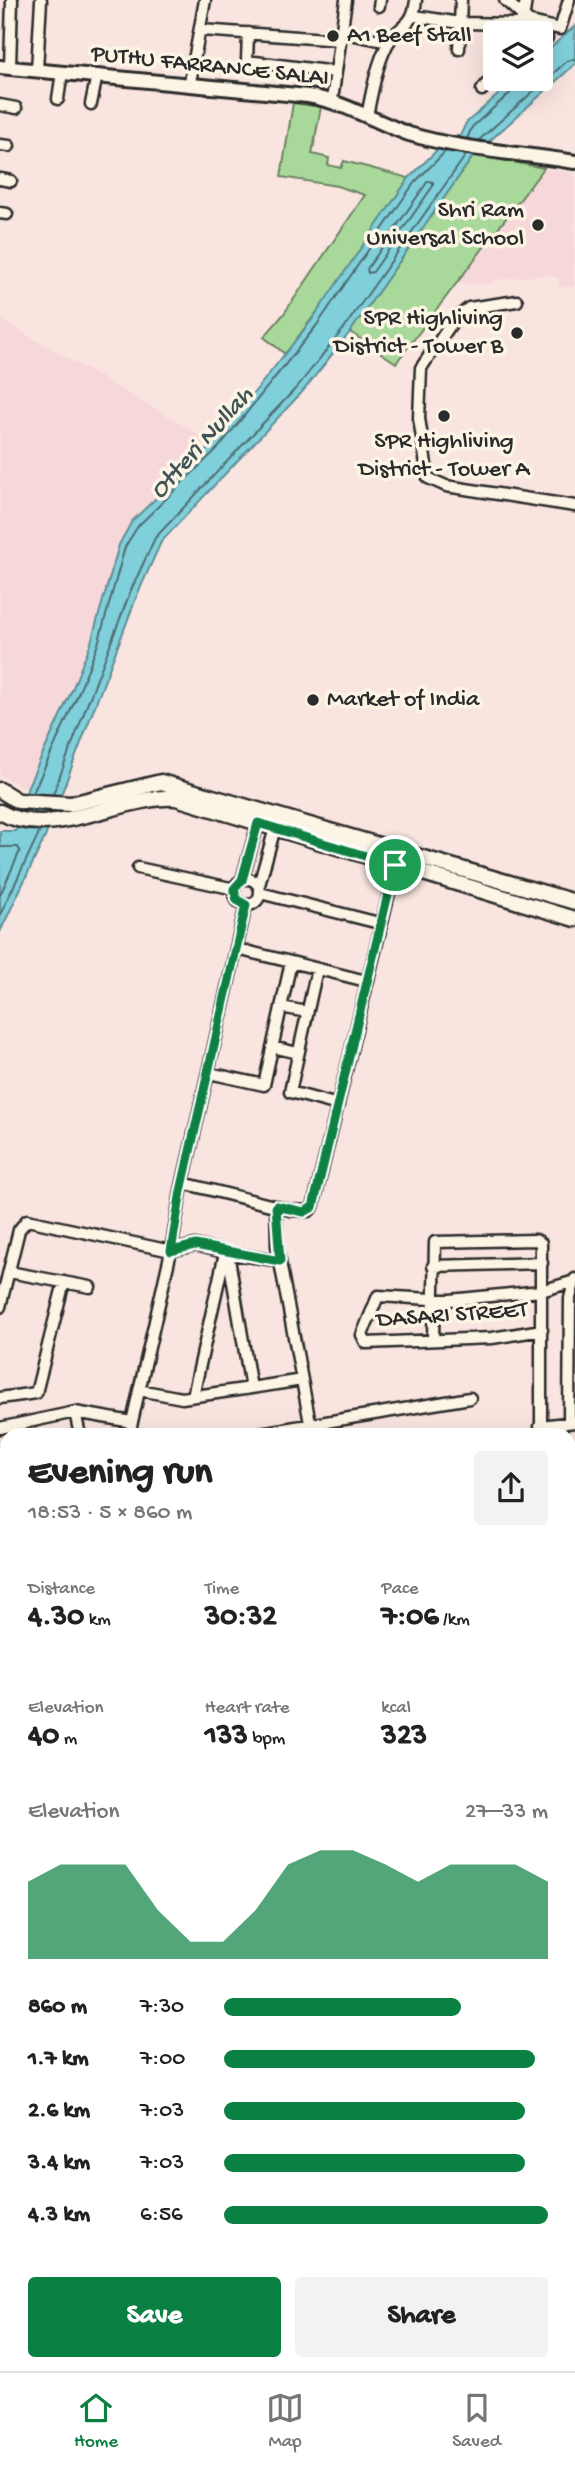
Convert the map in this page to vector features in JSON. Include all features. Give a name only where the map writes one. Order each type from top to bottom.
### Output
[{"type":"main road","points":[[0,790],[18,800],[71,812],[161,782],[575,919]]},
{"type":"main road","points":[[0,812],[15,821],[152,797],[176,798],[275,828],[575,902]]},
{"type":"street","points":[[5,67],[12,0]]},
{"type":"street","points":[[37,70],[41,0]]},
{"type":"street","points":[[190,82],[205,0]]},
{"type":"street","points":[[332,100],[346,0]]},
{"type":"street","points":[[367,116],[379,64],[389,41],[415,16],[416,0]]},
{"type":"street","points":[[459,49],[461,0]]},
{"type":"street","points":[[505,0],[516,21]]},
{"type":"street","points":[[520,21],[526,0]]},
{"type":"street","points":[[553,28],[560,29],[569,0]]},
{"type":"street","points":[[415,16],[483,24]]},
{"type":"street","points":[[201,30],[340,36],[389,41]]},
{"type":"street","points":[[248,33],[247,61],[335,72]]},
{"type":"street","name":"PUTHU FARRANCE SALAI","points":[[5,67],[190,82],[332,100],[409,133],[443,142],[575,162]]},
{"type":"street","points":[[58,99],[62,72]]},
{"type":"street","points":[[91,104],[97,75]]},
{"type":"street","points":[[0,105],[16,107]]},
{"type":"street","points":[[517,301],[469,308],[453,321],[424,361],[421,368],[419,418],[428,478],[446,486],[575,506]]},
{"type":"street","points":[[234,889],[242,880],[258,823]]},
{"type":"street","points":[[234,889],[237,900],[246,905],[256,902],[275,828]]},
{"type":"street","points":[[183,1183],[304,1212],[313,1207],[379,923],[397,858]]},
{"type":"street","points":[[138,868],[234,889]]},
{"type":"street","points":[[242,880],[248,879],[260,889],[379,923]]},
{"type":"street","points":[[130,1428],[246,905]]},
{"type":"street","points":[[237,949],[366,981]]},
{"type":"street","points":[[209,1073],[264,1085],[291,962]]},
{"type":"street","points":[[317,969],[290,1093],[338,1105]]},
{"type":"street","points":[[281,1007],[307,1012]]},
{"type":"street","points":[[272,1048],[298,1053]]},
{"type":"street","points":[[276,1206],[280,1261],[310,1423]]},
{"type":"street","points":[[0,1307],[19,1230],[27,1220],[171,1251],[195,1245],[280,1261]]},
{"type":"street","points":[[433,1339],[435,1242],[536,1240],[542,1246],[541,1428]]},
{"type":"street","points":[[227,1253],[251,1388]]},
{"type":"street","points":[[193,1396],[227,1253]]},
{"type":"street","points":[[433,1266],[542,1263]]},
{"type":"street","points":[[9,1272],[90,1287]]},
{"type":"street","points":[[432,1301],[541,1291],[574,1280],[572,1422],[551,1428]]},
{"type":"street","points":[[0,1398],[36,1393],[64,1282]]},
{"type":"street","name":"DASARI STREET","points":[[432,1301],[378,1296],[362,1335],[366,1343],[492,1338],[542,1330]]},
{"type":"street","points":[[139,1390],[182,1398],[302,1380]]},
{"type":"street","points":[[284,1428],[470,1398]]},
{"type":"street","points":[[0,1428],[75,1412],[132,1422]]},
{"type":"street","points":[[75,1412],[78,1428]]},
{"type":"shaded area","name":"Shri Ram Universal School","points":[[544,168],[575,174],[574,286],[560,287],[558,278],[547,275],[496,280],[489,284],[456,283]]},
{"type":"shaded area","points":[[0,319],[214,443],[132,521],[72,690],[28,786],[21,786],[0,775]]},
{"type":"green space","points":[[293,103],[321,107],[312,154],[329,158],[328,165],[341,168],[344,161],[409,178],[338,284],[285,354],[264,337],[283,315],[365,195],[337,186],[281,177]]},
{"type":"green space","points":[[474,155],[544,168],[396,363],[350,332]]},
{"type":"water","points":[[575,26],[575,64],[553,84],[553,45]]},
{"type":"water","points":[[502,91],[545,91],[474,155],[350,332],[303,391],[161,542],[138,593],[45,837],[0,932],[0,831],[16,831],[28,786],[91,642],[119,545],[132,521],[214,443],[311,321],[409,178],[451,136],[460,136],[466,123]]},
{"type":"place","name":"A1 Beef Stall","points":[[333,36]]},
{"type":"place","name":"Shri Ram Universal School","points":[[538,225]]},
{"type":"place","name":"SPR Highliving District - Tower B","points":[[517,333]]},
{"type":"place","name":"SPR Highliving District - Tower A","points":[[444,416]]},
{"type":"place","name":"Market of India","points":[[313,700]]},
{"type":"route","points":[[258,823],[395,865],[313,1207],[304,1212],[276,1206],[280,1261],[195,1245],[171,1251],[181,1191],[246,905],[237,900],[234,889],[242,880],[258,823]]},
{"type":"water label","name":"Otteri Nullah","points":[[203,444]]}]
